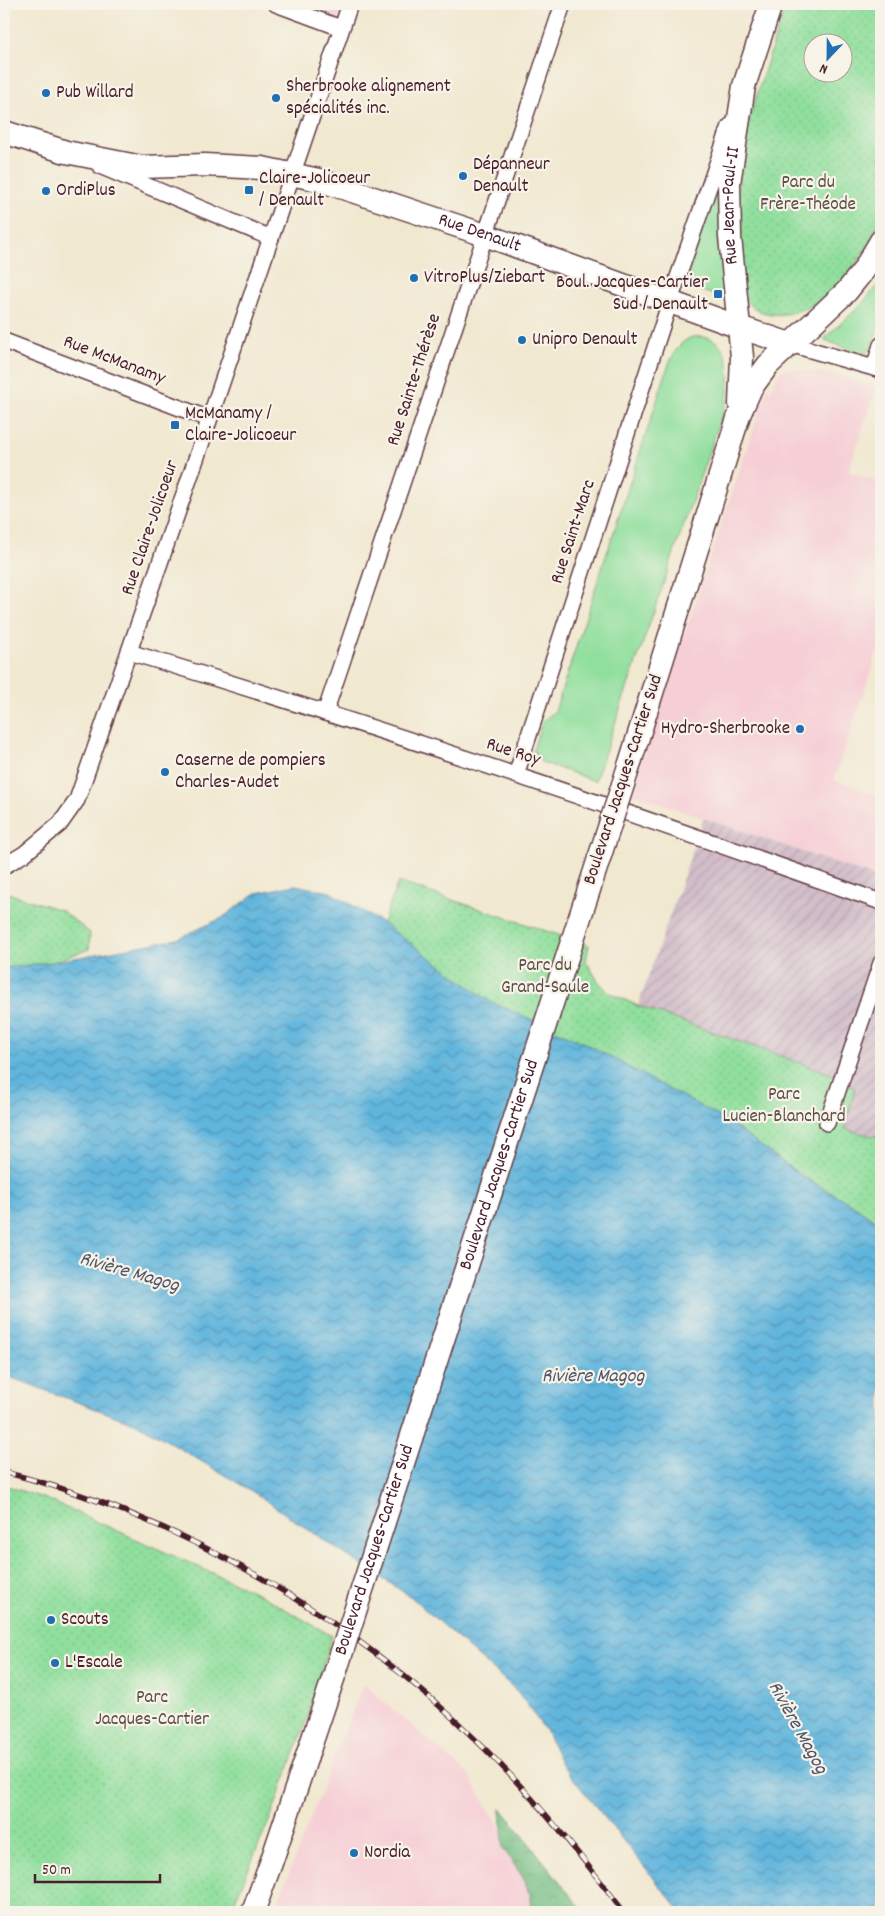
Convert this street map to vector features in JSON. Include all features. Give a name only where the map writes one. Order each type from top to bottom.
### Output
[{"type":"main road","name":"Rue Jean-Paul-II","points":[[740,327],[730,237],[729,183],[744,86],[771,4]]},
{"type":"main road","name":"Rue Denault","points":[[4,132],[66,152],[142,167],[214,166],[262,168],[319,180],[484,235],[790,344]]},
{"type":"main road","name":"Boulevard Jacques-Cartier Sud","points":[[252,1912],[274,1854],[336,1670],[629,766],[739,415],[751,388],[768,365],[847,291],[863,271],[881,241]]},
{"type":"main road","name":"Boulevard Jacques-Cartier Sud","points":[[739,415],[742,357],[740,327]]},
{"type":"street","points":[[276,4],[341,28]]},
{"type":"street","name":"Rue Claire-Jolicoeur","points":[[4,866],[24,854],[60,824],[77,800],[350,4]]},
{"type":"street","name":"Rue Sainte-Thérèse","points":[[325,713],[563,4]]},
{"type":"street","name":"Rue Jean-Paul-II","points":[[670,301],[744,86]]},
{"type":"street","name":"Rue Denault","points":[[66,152],[271,238]]},
{"type":"street","name":"Rue Saint-Marc","points":[[516,775],[670,301]]},
{"type":"street","name":"Rue McManamy","points":[[4,341],[209,419]]},
{"type":"street","name":"Rue Denault","points":[[790,344],[878,369]]},
{"type":"street","points":[[878,369],[881,345]]},
{"type":"street","name":"Rue Roy","points":[[129,652],[516,775],[721,844],[881,902]]},
{"type":"street","points":[[827,1123],[881,963]]},
{"type":"shaded area","points":[[276,4],[350,4],[341,28]]},
{"type":"shaded area","points":[[789,368],[839,376],[876,388],[848,472],[881,483],[881,641],[834,780],[881,797],[881,879],[631,793],[767,389],[770,391],[782,370]]},
{"type":"shaded area","points":[[704,818],[881,879],[881,1137],[867,1135],[827,1123],[638,1006]]},
{"type":"shaded area","points":[[363,1684],[468,1774],[539,1894],[537,1912],[274,1912]]},
{"type":"green space","name":"Parc du Frère-Théode","points":[[786,4],[881,4],[881,212],[875,230],[860,258],[839,285],[814,304],[786,314],[771,314],[757,310],[745,300],[734,210],[750,116]]},
{"type":"green space","points":[[721,179],[727,300],[694,288],[688,282],[688,273],[717,184]]},
{"type":"green space","points":[[881,281],[881,320],[870,350],[861,354],[825,340],[860,306]]},
{"type":"green space","points":[[692,337],[708,338],[716,342],[726,355],[729,373],[727,400],[595,781],[541,762],[533,750],[542,722],[555,711],[670,361],[681,344]]},
{"type":"green space","name":"Parc Lucien-Blanchard","points":[[398,882],[589,945],[586,961],[598,981],[608,992],[638,1006],[843,1078],[841,1083],[855,1088],[845,1129],[881,1137],[881,1224],[853,1205],[802,1176],[722,1118],[584,1043],[489,1001],[383,923]]},
{"type":"green space","points":[[4,892],[61,910],[90,933],[89,949],[53,962],[4,968]]},
{"type":"green space","name":"Parc Jacques-Cartier","points":[[4,1485],[46,1499],[259,1594],[332,1636],[305,1725],[272,1814],[230,1912],[4,1912]]},
{"type":"green space","points":[[501,1808],[584,1912],[532,1912],[531,1897],[522,1876],[503,1848]]},
{"type":"water","name":"Rivière Magog","points":[[295,885],[330,892],[383,923],[489,1001],[584,1043],[722,1118],[802,1176],[853,1205],[881,1224],[881,1912],[681,1912],[563,1766],[547,1733],[518,1692],[411,1597],[253,1492],[142,1426],[4,1375],[4,968],[53,962],[177,939],[222,918],[256,893]]},
{"type":"railway","points":[[4,1472],[70,1491],[135,1516],[199,1545],[261,1578],[321,1615],[378,1656],[432,1700],[482,1746],[556,1826],[624,1912]]},
{"type":"place","name":"Pub Willard","points":[[46,93]]},
{"type":"place","name":"Sherbrooke alignement spécialités inc.","points":[[276,98]]},
{"type":"place","name":"Dépanneur Denault","points":[[463,176]]},
{"type":"place","name":"Claire-Jolicoeur / Denault","points":[[249,190]]},
{"type":"place","name":"OrdiPlus","points":[[46,191]]},
{"type":"place","name":"VitroPlus/Ziebart","points":[[414,278]]},
{"type":"place","name":"Boul. Jacques-Cartier Sud / Denault","points":[[718,294]]},
{"type":"place","name":"Unipro Denault","points":[[522,340]]},
{"type":"place","name":"McManamy / Claire-Jolicoeur","points":[[175,425]]},
{"type":"place","name":"Hydro-Sherbrooke","points":[[800,729]]},
{"type":"place","name":"Caserne de pompiers Charles-Audet","points":[[165,772]]},
{"type":"place","name":"Scouts","points":[[51,1620]]},
{"type":"place","name":"L'Escale","points":[[55,1663]]},
{"type":"place","name":"Nordia","points":[[354,1853]]},
{"type":"park label","name":"Parc du Grand-Saule","points":[[545,977]]}]
